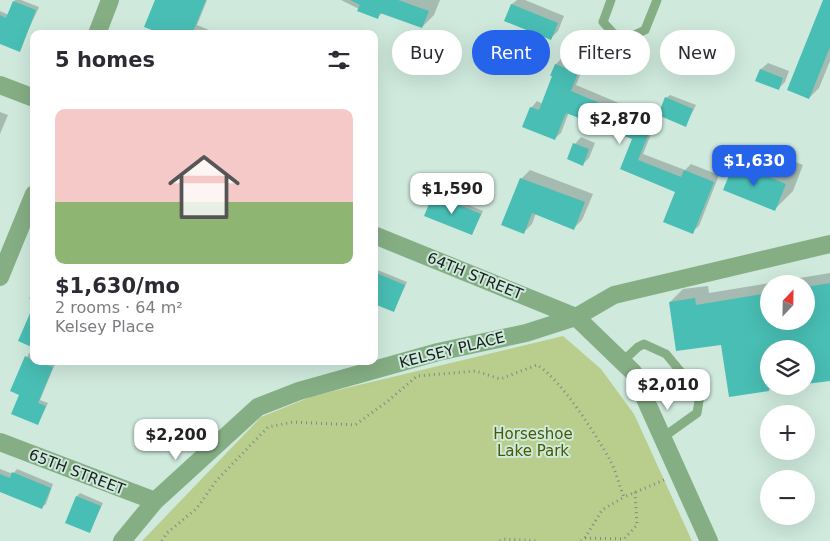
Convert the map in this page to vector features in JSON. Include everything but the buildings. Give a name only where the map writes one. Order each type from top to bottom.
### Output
[{"type":"street","points":[[99,30],[110,0]]},
{"type":"street","points":[[0,85],[30,96]]},
{"type":"street","points":[[0,277],[30,204]]},
{"type":"street","name":"64TH STREET","points":[[378,237],[576,317]]},
{"type":"street","name":"KELSEY PLACE","points":[[122,541],[155,501],[258,407],[299,391],[438,352],[526,333],[576,317],[614,295],[830,244]]},
{"type":"street","points":[[576,317],[633,372],[709,541]]},
{"type":"street","name":"65TH STREET","points":[[0,442],[155,501]]},
{"type":"lane","points":[[611,0],[603,22],[614,34],[632,36],[645,30],[657,0]]},
{"type":"lane","points":[[622,362],[644,344],[656,349],[666,354],[700,396],[697,413],[662,438]]},
{"type":"path","points":[[162,541],[167,533],[197,508],[216,481],[268,427],[293,422],[355,425],[388,401],[417,376],[450,372],[476,370],[500,379],[537,365],[548,372],[579,413],[611,461],[624,497]]},
{"type":"path","points":[[581,541],[586,538],[602,510],[624,497],[664,480]]},
{"type":"path","points":[[586,538],[624,539],[637,525],[635,492]]},
{"type":"path","points":[[500,541],[503,539],[536,541]]},
{"type":"green space","name":"Horseshoe Lake Park","points":[[563,336],[601,369],[634,414],[692,541],[142,541],[261,417],[313,396]]}]
